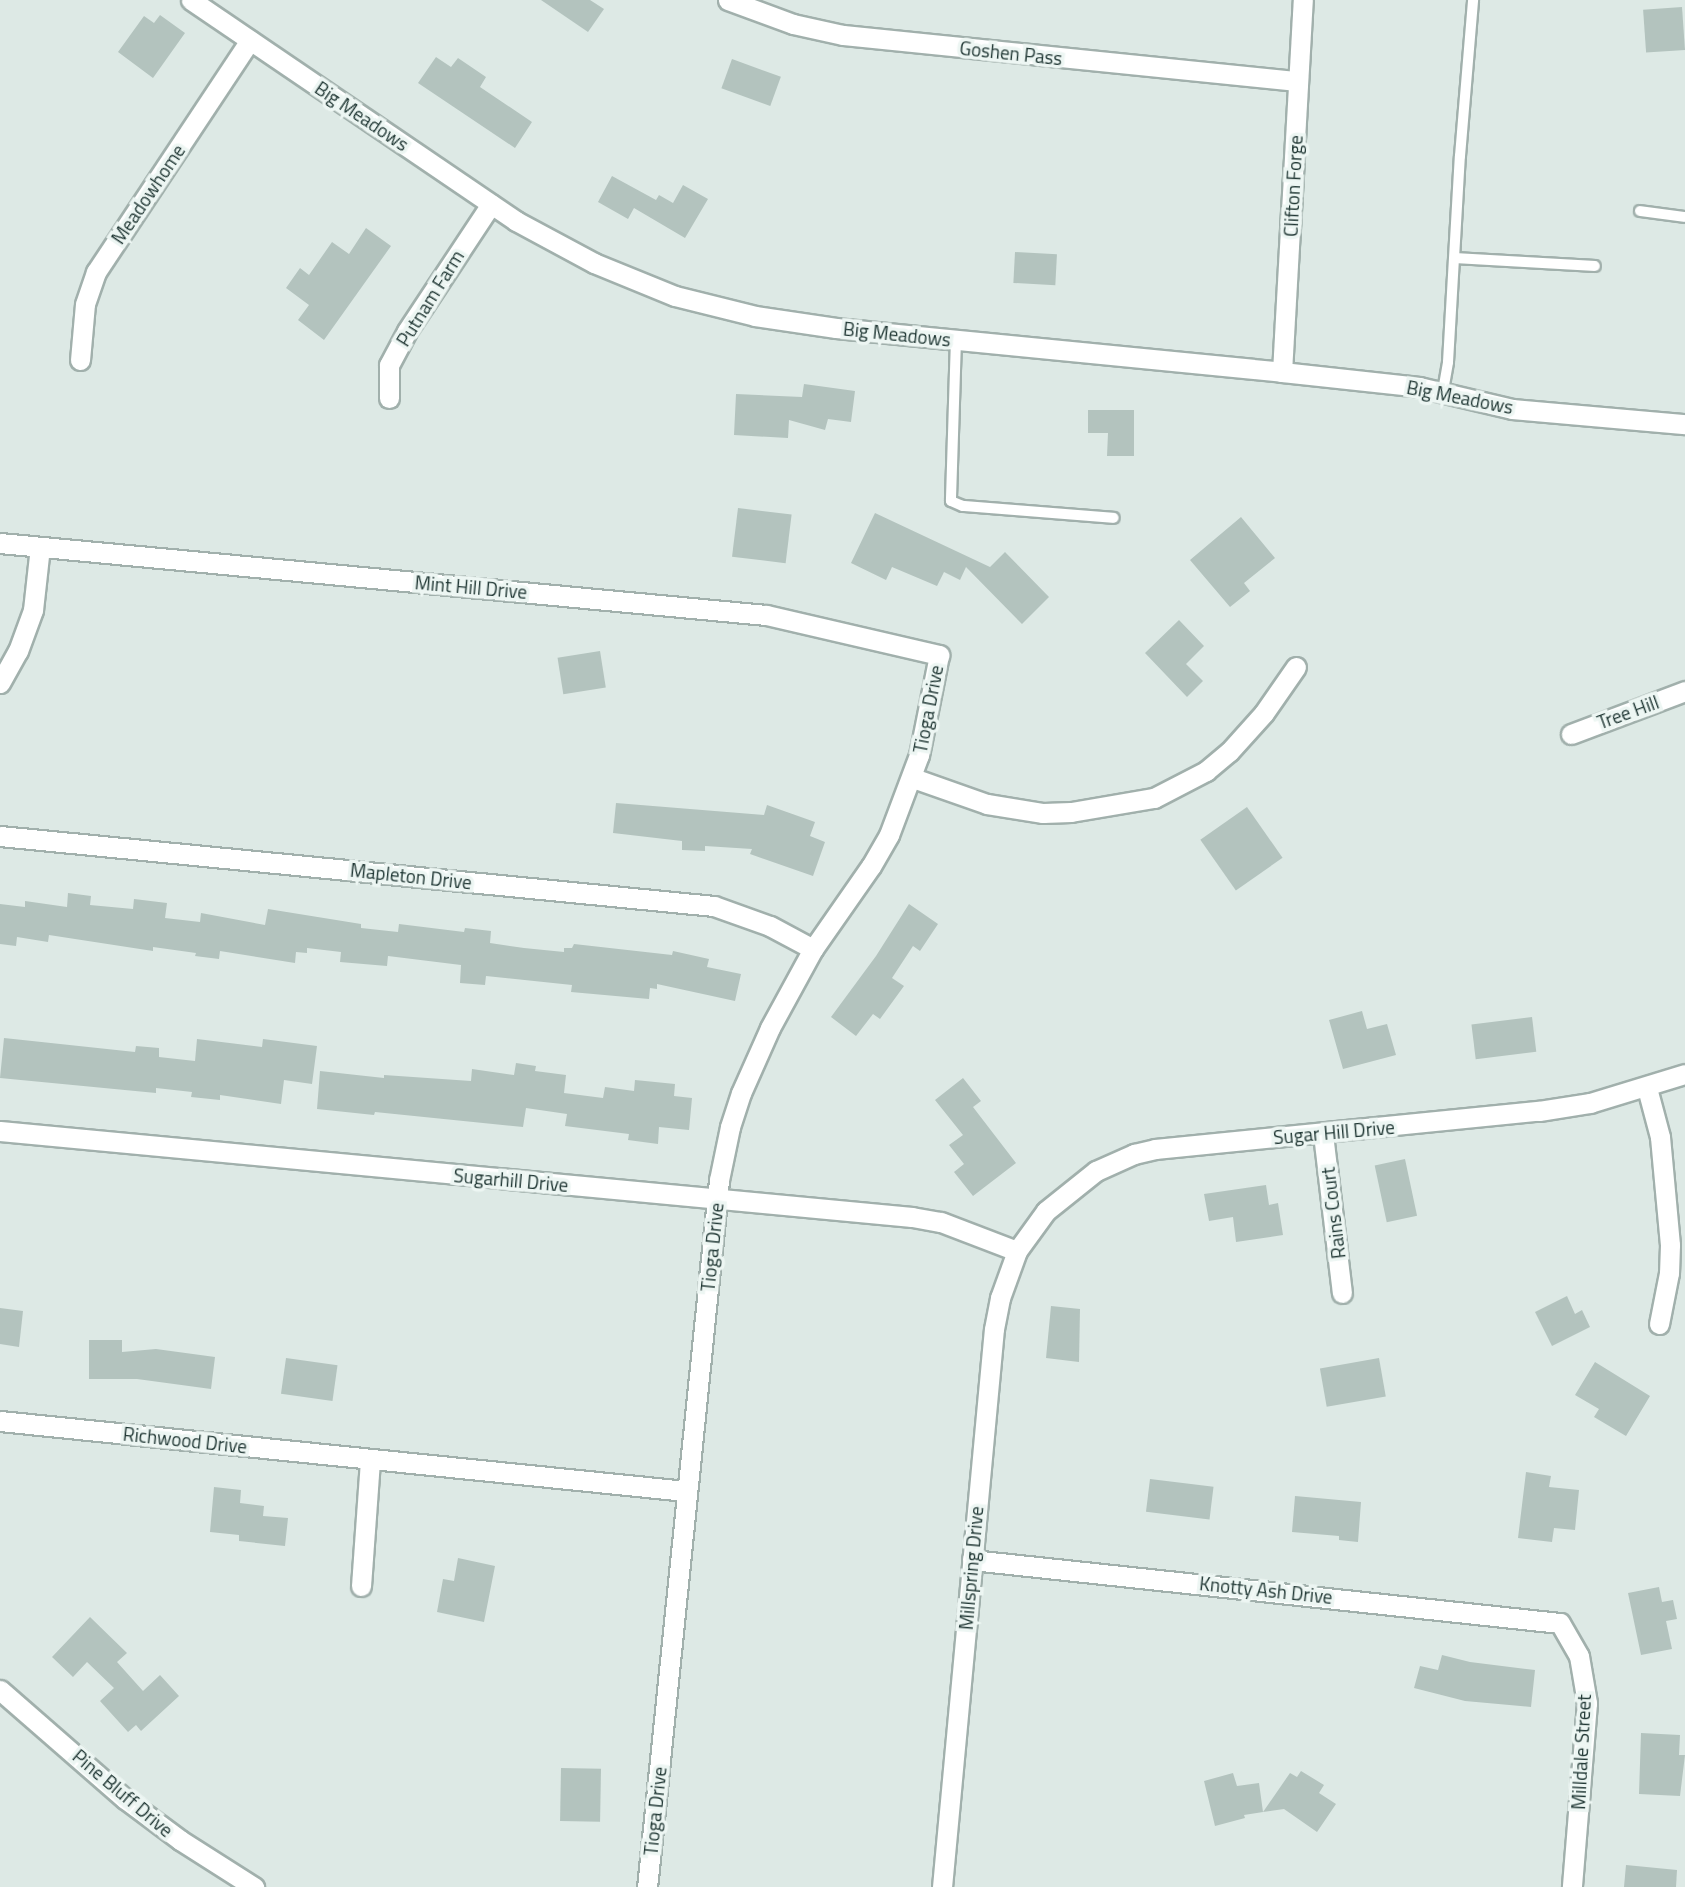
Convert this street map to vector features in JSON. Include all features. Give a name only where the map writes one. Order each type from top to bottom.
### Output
[{"type":"street","name":"Big Meadows","points":[[191,0],[516,222],[594,263],[675,296],[755,316],[956,340],[1282,372],[1443,391],[1487,405],[1512,409],[1685,424]]},
{"type":"street","name":"Goshen Pass","points":[[728,0],[793,24],[843,35],[1298,81]]},
{"type":"street","name":"Clifton Forge","points":[[1282,372],[1303,0]]},
{"type":"street","name":"Meadowhome","points":[[80,360],[85,304],[96,272],[250,40]]},
{"type":"street","name":"Putnam Farm","points":[[389,398],[389,365],[401,342],[491,204]]},
{"type":"street","name":"Mint Hill Drive","points":[[0,543],[766,615],[939,656]]},
{"type":"street","points":[[0,683],[18,651],[33,610],[40,547]]},
{"type":"street","name":"Tioga Drive","points":[[647,1887],[717,1199],[730,1127],[741,1093],[770,1028],[813,948],[872,866],[889,835],[913,778],[939,656]]},
{"type":"street","points":[[913,778],[988,804],[1043,813],[1083,811],[1154,798],[1206,771],[1229,752],[1251,729],[1296,667]]},
{"type":"street","name":"Tree Hill","points":[[1571,734],[1685,691]]},
{"type":"street","name":"Mapleton Drive","points":[[0,836],[714,906],[770,926],[813,948]]},
{"type":"street","name":"Sugar Hill Drive","points":[[1017,1251],[1032,1227],[1061,1196],[1115,1161],[1155,1149],[1539,1111],[1590,1103],[1647,1088],[1685,1074]]},
{"type":"street","points":[[1647,1088],[1660,1137],[1670,1245],[1669,1273],[1659,1324]]},
{"type":"street","name":"Sugarhill Drive","points":[[0,1132],[931,1220],[972,1232],[1017,1251]]},
{"type":"street","name":"Rains Court","points":[[1324,1133],[1342,1293]]},
{"type":"street","name":"Millspring Drive","points":[[942,1887],[993,1329],[1000,1298],[1017,1251]]},
{"type":"street","name":"Richwood Drive","points":[[0,1421],[686,1491]]},
{"type":"street","points":[[361,1586],[370,1459]]},
{"type":"street","name":"Knotty Ash Drive","points":[[972,1559],[1560,1623]]},
{"type":"street","name":"Milldale Street","points":[[1560,1623],[1579,1656],[1587,1703],[1572,1887]]},
{"type":"street","name":"Pine Bluff Drive","points":[[0,1690],[125,1799],[180,1840],[254,1887]]},
{"type":"lane","points":[[1443,391],[1473,0]]},
{"type":"lane","points":[[1640,211],[1685,217]]},
{"type":"lane","points":[[1455,258],[1595,266]]},
{"type":"lane","points":[[956,340],[951,500],[963,506],[1114,518]]},
{"type":"building","points":[[541,0],[590,0],[604,9],[588,32]]},
{"type":"building","points":[[1682,7],[1685,50],[1646,53],[1643,10]]},
{"type":"building","points":[[160,15],[185,33],[153,78],[118,52],[144,16],[154,23]]},
{"type":"building","points":[[436,57],[451,67],[458,58],[486,77],[480,87],[532,122],[515,148],[418,83]]},
{"type":"building","points":[[732,59],[781,77],[770,106],[721,88]]},
{"type":"building","points":[[612,176],[656,200],[659,195],[673,203],[683,185],[708,199],[685,238],[634,208],[628,219],[598,202]]},
{"type":"building","points":[[366,228],[391,246],[324,340],[298,320],[309,305],[286,288],[300,268],[309,275],[332,242],[349,254]]},
{"type":"building","points":[[1015,252],[1057,254],[1055,285],[1013,283]]},
{"type":"building","points":[[804,384],[855,391],[851,422],[828,419],[825,430],[789,420],[788,438],[734,435],[736,394],[802,397]]},
{"type":"building","points":[[1088,410],[1134,410],[1134,456],[1107,456],[1108,433],[1088,433]]},
{"type":"building","points":[[738,508],[792,515],[786,563],[732,557]]},
{"type":"building","points":[[875,513],[990,567],[1005,552],[1049,597],[1022,624],[966,567],[960,580],[944,572],[937,586],[892,567],[886,580],[851,563]]},
{"type":"building","points":[[1241,517],[1275,558],[1244,583],[1250,591],[1230,607],[1190,560]]},
{"type":"building","points":[[1179,620],[1204,646],[1186,664],[1203,681],[1187,697],[1145,653]]},
{"type":"building","points":[[600,651],[606,688],[563,694],[558,658]]},
{"type":"building","points":[[616,803],[764,815],[767,805],[815,822],[810,836],[825,842],[813,876],[750,854],[752,849],[705,846],[705,851],[682,850],[682,841],[613,833]]},
{"type":"building","points":[[1247,807],[1283,858],[1236,890],[1200,840]]},
{"type":"building","points":[[68,893],[91,896],[90,905],[133,909],[134,899],[167,903],[165,918],[200,922],[201,913],[265,925],[268,909],[361,924],[361,928],[398,932],[399,924],[464,932],[465,928],[491,931],[490,943],[524,948],[564,952],[564,948],[572,948],[574,944],[672,955],[673,951],[709,959],[707,967],[741,974],[735,1001],[657,984],[657,989],[650,988],[649,999],[571,992],[572,985],[486,976],[485,985],[460,983],[461,965],[388,956],[387,966],[340,962],[341,952],[307,948],[307,953],[296,952],[295,963],[220,951],[219,959],[195,956],[196,953],[153,947],[153,951],[49,935],[48,942],[17,937],[16,946],[0,944],[0,904],[25,907],[25,901],[67,907]]},
{"type":"building","points":[[909,904],[938,924],[920,951],[913,946],[892,978],[904,986],[880,1019],[873,1014],[856,1036],[831,1017],[876,956]]},
{"type":"building","points":[[1362,1011],[1367,1029],[1387,1024],[1396,1055],[1343,1069],[1329,1020]]},
{"type":"building","points":[[1532,1017],[1536,1052],[1476,1059],[1471,1024]]},
{"type":"building","points":[[4,1038],[135,1052],[136,1046],[159,1048],[159,1057],[195,1061],[197,1039],[262,1047],[263,1039],[317,1046],[312,1084],[284,1080],[281,1104],[220,1095],[220,1100],[191,1097],[192,1092],[156,1088],[156,1093],[0,1078]]},
{"type":"building","points":[[516,1063],[536,1066],[535,1071],[566,1075],[564,1093],[603,1098],[605,1087],[634,1091],[635,1080],[675,1084],[674,1096],[692,1098],[689,1130],[659,1127],[658,1144],[628,1140],[629,1134],[565,1126],[567,1114],[526,1108],[523,1127],[317,1109],[320,1071],[384,1078],[384,1075],[471,1081],[472,1069],[514,1075]]},
{"type":"building","points":[[963,1078],[981,1101],[973,1107],[1016,1163],[973,1196],[954,1172],[964,1164],[949,1145],[963,1135],[935,1100]]},
{"type":"building","points":[[1405,1159],[1417,1216],[1387,1222],[1375,1165]]},
{"type":"building","points":[[1266,1185],[1269,1205],[1278,1203],[1283,1235],[1236,1242],[1233,1217],[1209,1221],[1204,1194]]},
{"type":"building","points":[[1567,1296],[1575,1314],[1582,1310],[1590,1327],[1552,1346],[1535,1312]]},
{"type":"building","points":[[1051,1306],[1080,1309],[1079,1362],[1046,1358]]},
{"type":"building","points":[[0,1308],[23,1311],[19,1347],[0,1344]]},
{"type":"building","points":[[89,1340],[122,1340],[122,1352],[156,1349],[215,1357],[211,1389],[137,1379],[89,1379]]},
{"type":"building","points":[[286,1358],[337,1365],[332,1401],[281,1394]]},
{"type":"building","points":[[1379,1358],[1386,1396],[1327,1407],[1320,1368]]},
{"type":"building","points":[[1595,1362],[1650,1396],[1626,1436],[1594,1417],[1599,1409],[1575,1395]]},
{"type":"building","points":[[1526,1472],[1551,1476],[1549,1487],[1579,1490],[1575,1530],[1554,1528],[1552,1542],[1518,1538]]},
{"type":"building","points":[[1150,1479],[1214,1487],[1210,1520],[1146,1512]]},
{"type":"building","points":[[214,1487],[241,1490],[240,1503],[264,1506],[263,1516],[288,1518],[285,1546],[239,1541],[239,1535],[210,1532]]},
{"type":"building","points":[[1295,1496],[1361,1502],[1358,1542],[1339,1540],[1339,1536],[1292,1532]]},
{"type":"building","points":[[458,1558],[495,1566],[484,1622],[437,1612],[443,1579],[454,1581]]},
{"type":"building","points":[[1659,1587],[1662,1602],[1673,1600],[1677,1619],[1666,1621],[1672,1649],[1641,1655],[1628,1593]]},
{"type":"building","points":[[90,1617],[127,1653],[117,1662],[143,1691],[160,1675],[179,1696],[141,1731],[136,1725],[128,1732],[100,1701],[114,1688],[87,1662],[73,1677],[52,1657]]},
{"type":"building","points":[[1442,1655],[1470,1662],[1535,1670],[1531,1707],[1465,1701],[1414,1688],[1420,1666],[1438,1670]]},
{"type":"building","points":[[1641,1733],[1680,1735],[1679,1755],[1685,1755],[1680,1796],[1639,1794]]},
{"type":"building","points":[[561,1768],[601,1769],[600,1822],[560,1821]]},
{"type":"building","points":[[1301,1771],[1324,1785],[1319,1793],[1336,1804],[1317,1832],[1284,1809],[1263,1812],[1290,1773],[1297,1777]]},
{"type":"building","points":[[1233,1773],[1237,1786],[1259,1783],[1263,1812],[1244,1815],[1245,1818],[1215,1826],[1204,1781]]},
{"type":"building","points":[[1626,1865],[1677,1870],[1676,1887],[1624,1887]]}]
